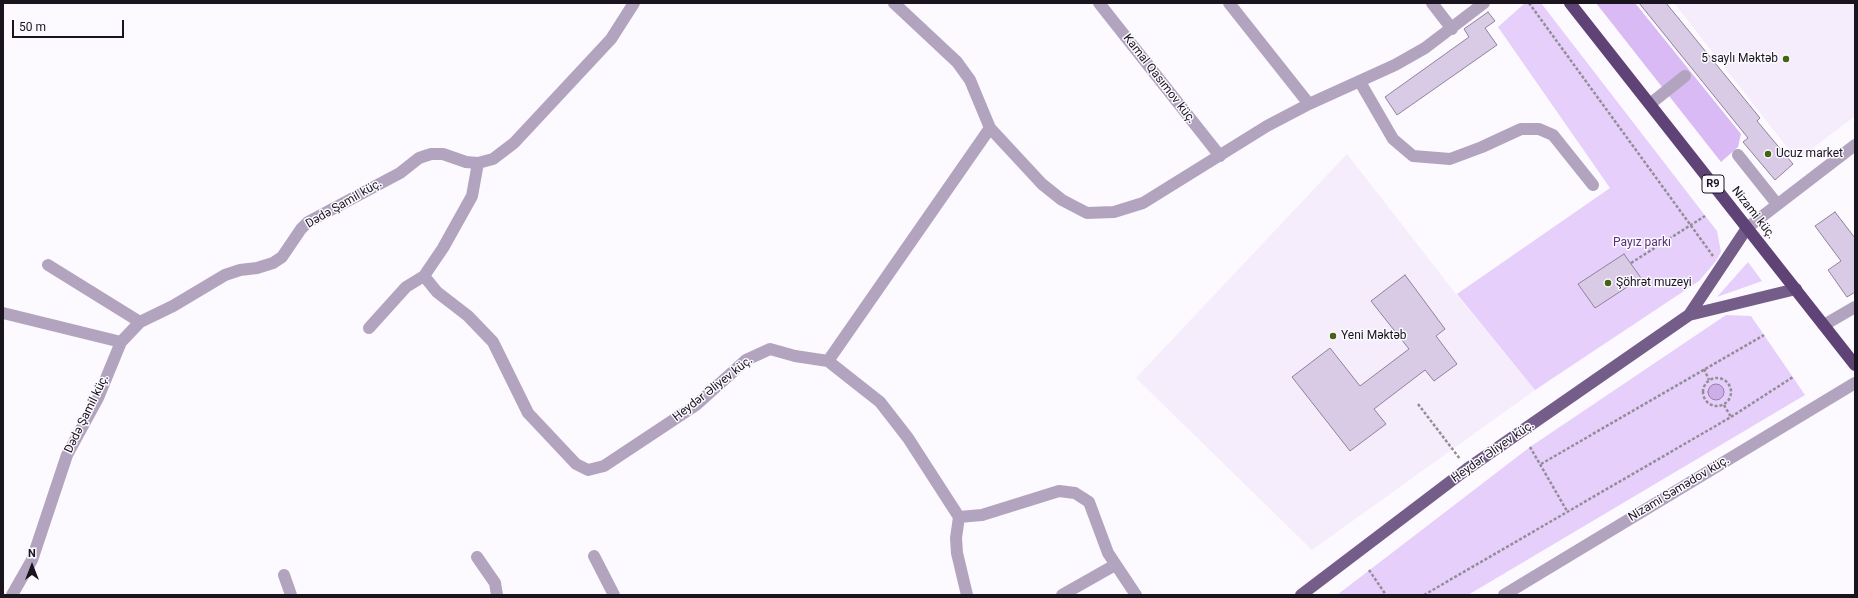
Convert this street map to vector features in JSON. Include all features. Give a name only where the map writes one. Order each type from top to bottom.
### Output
[{"type":"highway","name":"Nizami küç.","points":[[1570,3],[1855,365]]},
{"type":"main road","points":[[1689,315],[1747,228]]},
{"type":"main road","points":[[1689,315],[1796,289]]},
{"type":"main road","name":"Heydər Əliyev küç.","points":[[1301,595],[1467,469],[1689,315]]},
{"type":"street","points":[[369,328],[406,287],[424,276],[443,248],[472,196],[478,163],[493,158],[514,143],[611,39],[634,3]]},
{"type":"street","points":[[894,3],[957,62],[970,80],[990,128],[1042,184],[1062,200],[1087,213],[1114,212],[1143,203],[1267,126],[1309,104],[1360,82],[1419,51],[1452,29],[1484,3]]},
{"type":"street","name":"Kamal Qasımov küç.","points":[[1099,3],[1220,156]]},
{"type":"street","points":[[1229,3],[1309,104]]},
{"type":"street","points":[[1432,3],[1452,29]]},
{"type":"street","points":[[1650,104],[1685,76]]},
{"type":"street","points":[[1360,82],[1393,139],[1413,156],[1450,158],[1482,147],[1521,129],[1539,129],[1553,135],[1593,185]]},
{"type":"street","points":[[828,361],[990,128]]},
{"type":"street","points":[[1747,228],[1855,145]]},
{"type":"street","name":"Dədə Şamil küç.","points":[[12,595],[32,560],[67,456],[98,398],[121,342],[140,322],[173,306],[225,275],[240,270],[257,268],[273,263],[282,257],[301,229],[308,222],[400,173],[419,158],[432,154],[443,154],[466,162],[478,163]]},
{"type":"street","points":[[1738,155],[1778,204]]},
{"type":"street","points":[[48,265],[140,322]]},
{"type":"street","name":"Heydər Əliyev küç.","points":[[424,276],[437,292],[468,316],[493,342],[528,413],[576,464],[588,470],[604,466],[696,405],[746,360],[770,349],[795,356],[828,361],[880,402],[908,438],[959,517]]},
{"type":"street","points":[[1824,325],[1855,307]]},
{"type":"street","points":[[3,313],[121,342]]},
{"type":"street","name":"Nizami Səmədov küç.","points":[[1504,595],[1855,383]]},
{"type":"street","points":[[967,595],[957,553],[956,538],[959,517],[982,515],[1060,491],[1075,493],[1089,502],[1108,553],[1136,595]]},
{"type":"street","points":[[594,556],[614,595]]},
{"type":"street","points":[[477,557],[495,583],[497,595]]},
{"type":"street","points":[[1062,595],[1115,565]]},
{"type":"street","points":[[284,575],[291,595]]},
{"type":"path","points":[[1529,3],[1716,261]]},
{"type":"path","points":[[1631,263],[1705,216]]},
{"type":"path","points":[[1540,464],[1764,335]]},
{"type":"path","points":[[1704,369],[1710,380]]},
{"type":"path","points":[[1424,595],[1731,417],[1793,377]]},
{"type":"path","points":[[1718,378],[1726,382],[1731,390],[1730,398],[1724,405],[1715,407],[1707,403],[1702,395],[1703,386],[1710,380],[1718,378]]},
{"type":"path","points":[[1418,404],[1467,469]]},
{"type":"path","points":[[1724,405],[1731,417]]},
{"type":"path","points":[[1530,447],[1567,511]]},
{"type":"path","points":[[1369,570],[1386,595]]},
{"type":"shaded area","points":[[1596,3],[1635,3],[1741,134],[1738,147],[1721,162]]},
{"type":"shaded area","name":"5 saylı Məktəb","points":[[1674,3],[1855,3],[1855,116],[1797,160]]},
{"type":"shaded area","name":"Yeni Məktəb","points":[[1347,154],[1456,294],[1535,390],[1312,550],[1136,378]]},
{"type":"shaded area","points":[[1713,384],[1719,384],[1724,389],[1722,398],[1719,400],[1713,400],[1708,395],[1708,389]]},
{"type":"green space","name":"Payız parkı","points":[[1525,3],[1541,3],[1717,231],[1721,252],[1716,261],[1699,281],[1535,390],[1457,294],[1610,188],[1498,27]]},
{"type":"green space","points":[[1748,262],[1762,281],[1717,297]]},
{"type":"green space","points":[[1726,315],[1751,316],[1805,395],[1468,595],[1337,595],[1530,447]]},
{"type":"building","points":[[1639,3],[1666,3],[1760,118],[1757,121],[1793,164],[1775,180],[1743,142],[1748,138]]},
{"type":"building","points":[[1488,12],[1495,21],[1485,28],[1497,45],[1397,115],[1385,97],[1469,37],[1464,29]]},
{"type":"building","points":[[1835,212],[1855,238],[1855,292],[1847,297],[1828,270],[1841,261],[1815,226]]},
{"type":"building","points":[[1624,254],[1641,278],[1595,308],[1578,284]]},
{"type":"building","points":[[1405,275],[1445,329],[1436,336],[1457,364],[1434,381],[1425,370],[1374,409],[1386,424],[1350,451],[1292,377],[1330,348],[1360,386],[1409,349],[1371,301]]},
{"type":"place","name":"5 saylı Məktəb","points":[[1786,59]]},
{"type":"place","name":"Ucuz market","points":[[1768,154]]},
{"type":"place","name":"Şöhrət muzeyi","points":[[1608,283]]},
{"type":"place","name":"Yeni Məktəb","points":[[1333,336]]}]
